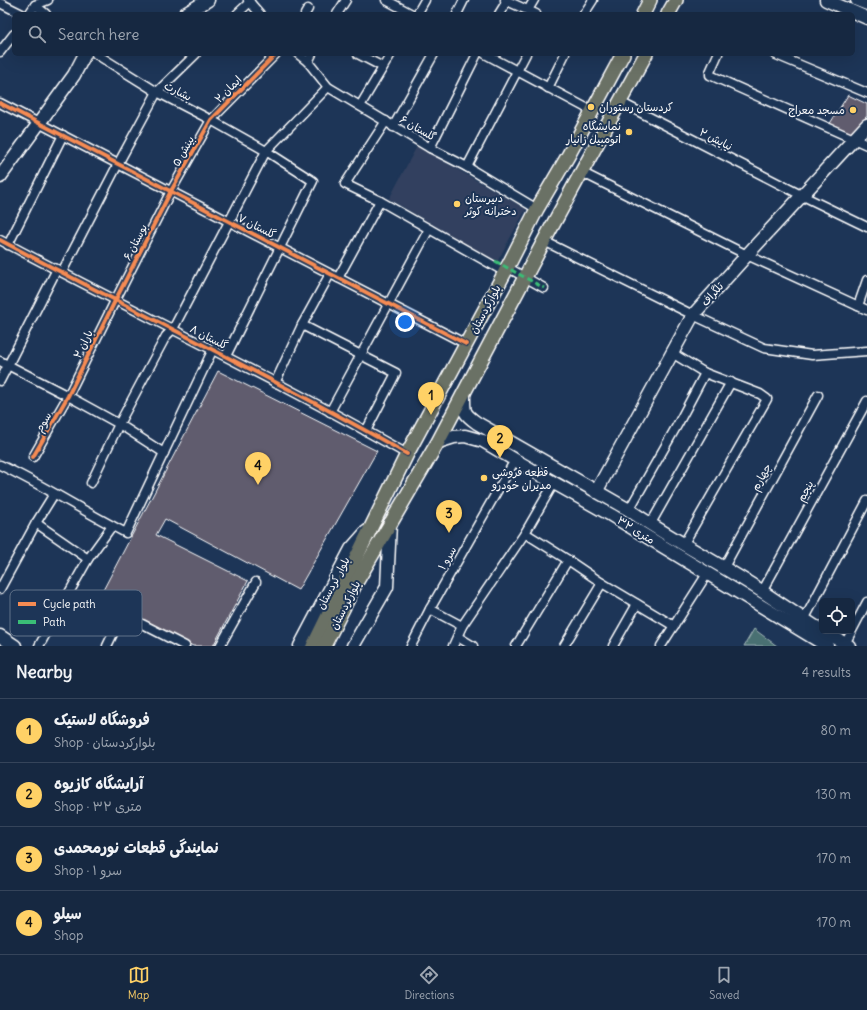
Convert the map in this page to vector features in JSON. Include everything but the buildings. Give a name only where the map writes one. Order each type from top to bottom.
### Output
[{"type":"main road","points":[[644,12],[650,0]]},
{"type":"main road","name":"بلوارکردستان","points":[[313,646],[407,454],[506,270],[537,209],[568,156],[622,56]]},
{"type":"main road","name":"بلوارکردستان","points":[[324,646],[357,581],[464,395],[544,241],[645,56]]},
{"type":"street","points":[[31,12],[36,5],[48,0]]},
{"type":"street","points":[[188,12],[208,0]]},
{"type":"street","points":[[338,12],[346,0]]},
{"type":"street","points":[[386,0],[408,12]]},
{"type":"street","points":[[418,12],[425,0]]},
{"type":"street","points":[[457,12],[464,0]]},
{"type":"street","points":[[500,12],[506,0],[532,12]]},
{"type":"street","points":[[528,10],[534,0]]},
{"type":"street","points":[[585,12],[592,0]]},
{"type":"street","points":[[857,0],[867,4]]},
{"type":"street","points":[[239,12],[249,1],[258,12]]},
{"type":"street","points":[[832,1],[855,12]]},
{"type":"street","points":[[0,3],[18,12]]},
{"type":"street","points":[[36,5],[44,12]]},
{"type":"street","points":[[855,12],[867,18]]},
{"type":"street","points":[[0,52],[12,37]]},
{"type":"street","points":[[0,177],[74,76],[84,56]]},
{"type":"street","name":"بشارت","points":[[99,56],[157,92],[266,151],[313,182],[280,248]]},
{"type":"street","points":[[0,381],[157,92],[194,56]]},
{"type":"street","name":"ایمان ۲","points":[[211,120],[274,56]]},
{"type":"street","name":"گلستان ۶","points":[[300,56],[308,62],[328,86],[386,121],[393,127],[467,167],[537,209]]},
{"type":"street","points":[[308,62],[311,56]]},
{"type":"street","points":[[362,56],[383,67]]},
{"type":"street","points":[[360,106],[390,56]]},
{"type":"street","points":[[393,127],[433,56]]},
{"type":"street","points":[[430,148],[476,56]]},
{"type":"street","points":[[489,56],[592,111]]},
{"type":"street","points":[[467,167],[525,56]]},
{"type":"street","points":[[548,88],[564,56]]},
{"type":"street","points":[[717,56],[710,74],[867,145]]},
{"type":"street","points":[[779,56],[867,93]]},
{"type":"street","points":[[91,483],[119,424],[166,336],[173,329],[266,151],[328,86]]},
{"type":"street","name":"نیایش ۲","points":[[620,102],[801,195],[867,227]]},
{"type":"street","name":"گلستان ۷","points":[[0,103],[466,344]]},
{"type":"street","name":"بینش ۵","points":[[171,191],[211,120]]},
{"type":"street","points":[[386,121],[344,184],[380,201],[506,270],[525,277],[544,288]]},
{"type":"street","name":"تلگراف","points":[[596,492],[693,315],[746,255],[867,125]]},
{"type":"street","points":[[8,245],[63,135]]},
{"type":"street","points":[[581,172],[746,255],[867,310]]},
{"type":"street","name":"بوستان ۶","points":[[115,301],[171,191]]},
{"type":"street","points":[[275,383],[302,325],[380,201]]},
{"type":"street","points":[[330,412],[429,229]]},
{"type":"street","name":"گلستان ۸","points":[[0,240],[115,301],[226,356],[407,454]]},
{"type":"street","points":[[544,241],[693,315],[764,348],[812,355],[867,351]]},
{"type":"street","points":[[226,356],[280,248]]},
{"type":"street","points":[[495,261],[506,270]]},
{"type":"street","points":[[858,306],[867,280]]},
{"type":"street","name":"باران ۲","points":[[68,396],[115,301]]},
{"type":"street","points":[[302,325],[396,373],[366,431]]},
{"type":"street","points":[[0,465],[32,480],[54,494],[126,533],[213,350]]},
{"type":"street","points":[[672,354],[705,373],[731,382],[767,398],[683,545]]},
{"type":"street","points":[[0,361],[119,424],[164,453]]},
{"type":"street","points":[[629,510],[705,373]]},
{"type":"street","points":[[650,525],[731,382]]},
{"type":"street","name":"۳۲ متری","points":[[464,395],[464,411],[472,420],[629,510],[650,525],[762,592],[819,629]]},
{"type":"street","name":"چهارم","points":[[723,568],[818,395]]},
{"type":"street","name":"سوم","points":[[33,457],[68,396]]},
{"type":"street","name":"پنجم","points":[[762,592],[867,401]]},
{"type":"street","name":"۳۲ متری","points":[[438,442],[454,437],[465,436],[483,441],[611,515],[707,574],[830,643],[847,645]]},
{"type":"street","name":"سرو ۱","points":[[411,646],[430,609],[515,460]]},
{"type":"street","points":[[453,646],[458,638],[462,626],[525,533],[554,483]]},
{"type":"street","points":[[0,588],[54,494]]},
{"type":"street","points":[[804,620],[867,501]]},
{"type":"street","points":[[36,523],[88,559]]},
{"type":"street","name":"بلوارکردستان","points":[[353,646],[387,587],[390,523]]},
{"type":"street","name":"بلوار کردستان","points":[[300,646],[351,549],[372,525]]},
{"type":"street","points":[[71,590],[88,559],[112,526]]},
{"type":"street","points":[[525,533],[568,560],[602,584],[674,626]]},
{"type":"street","points":[[516,646],[568,560]]},
{"type":"street","points":[[661,646],[707,574]]},
{"type":"street","points":[[220,646],[256,582]]},
{"type":"street","points":[[564,646],[602,584]]},
{"type":"street","points":[[847,645],[867,602]]},
{"type":"street","points":[[613,646],[637,604]]},
{"type":"street","points":[[430,609],[462,626]]},
{"type":"street","points":[[142,625],[181,645]]},
{"type":"street","name":"۳۲ متری","points":[[824,634],[830,643]]},
{"type":"street","points":[[0,636],[15,646]]},
{"type":"street","points":[[39,646],[45,636]]},
{"type":"street","points":[[107,646],[112,636]]},
{"type":"street","points":[[458,638],[473,646]]},
{"type":"shaded area","name":"دبیرستان دخترانه کوثر","points":[[417,146],[526,209],[497,262],[389,199]]},
{"type":"green space","points":[[754,629],[777,646],[744,646]]},
{"type":"marked path","points":[[495,261],[544,288]]},
{"type":"cycle path","points":[[33,457],[68,396],[171,191],[211,120],[274,56]]},
{"type":"cycle path","points":[[0,103],[466,344]]},
{"type":"cycle path","points":[[0,240],[255,372],[407,454]]},
{"type":"place","name":"کردستان رستوران","points":[[591,107]]},
{"type":"place","name":"مسجد معراج","points":[[853,110]]},
{"type":"place","name":"نمایشگاه اتومبیل زانیار","points":[[629,132]]},
{"type":"place","name":"دبیرستان دخترانه کوثر","points":[[457,204]]},
{"type":"place","name":"فروشگاه لاستیک","points":[[431,415]]},
{"type":"place","name":"آرایشگاه کازیوه","points":[[500,458]]},
{"type":"place","name":"قطعه فروشی مدیران خودرو","points":[[484,478]]},
{"type":"place","name":"سیلو","points":[[258,485]]},
{"type":"place","name":"نمایندگی قطعات نورمحمدی","points":[[449,533]]}]
